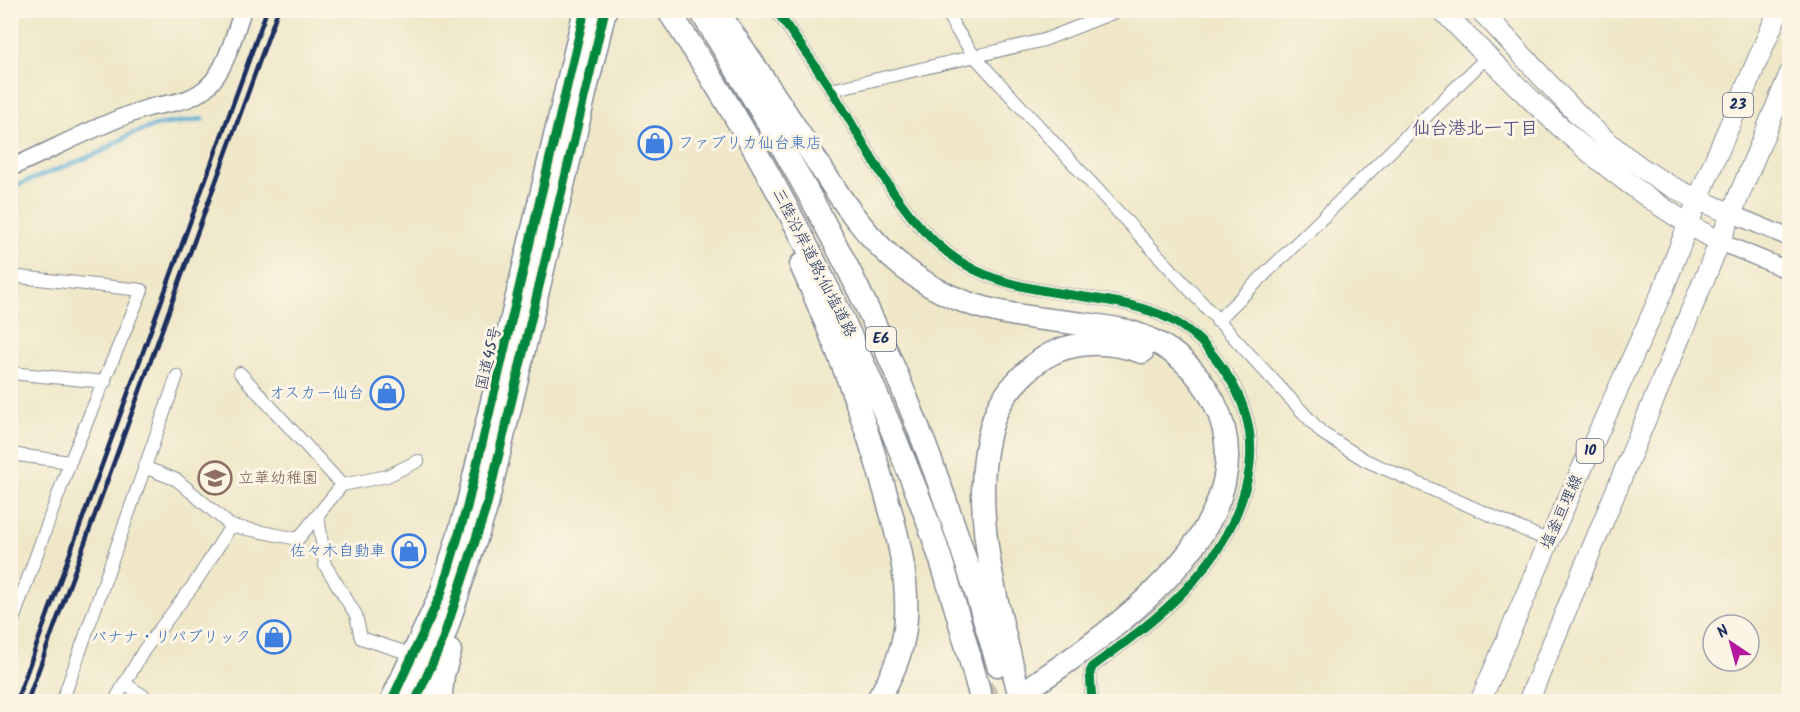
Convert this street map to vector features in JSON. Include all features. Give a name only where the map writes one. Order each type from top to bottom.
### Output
[{"type":"highway","name":"国道45号","points":[[391,702],[441,594],[467,507],[585,10]]},
{"type":"highway","name":"国道45号","points":[[415,702],[442,642],[489,497],[605,10]]},
{"type":"highway","name":"三陸沿岸道路;仙塩道路","points":[[700,10],[752,94],[833,238],[898,376],[1020,690]]},
{"type":"highway","points":[[717,10],[851,212],[892,258],[936,290],[987,311],[1108,327],[1158,343],[1178,355],[1195,371],[1217,409],[1225,450],[1221,492],[1196,544],[1175,570],[1121,621],[1020,690]]},
{"type":"highway","points":[[676,22],[722,116],[797,257],[825,319],[875,454],[904,566],[906,618],[895,667],[876,702]]},
{"type":"highway","name":"三陸沿岸道路;仙塩道路","points":[[676,22],[772,181],[838,306],[915,487],[950,590],[982,702]]},
{"type":"highway","points":[[1082,344],[1124,346],[1145,353],[1163,363],[1183,381],[1195,397],[1202,413],[1210,450],[1205,495],[1194,519],[1178,544],[1143,582],[1020,690],[1004,630],[987,539],[983,474],[998,408],[1009,391],[1040,360],[1082,344]]},
{"type":"highway","points":[[440,702],[443,675],[461,587]]},
{"type":"main road","points":[[1442,10],[1539,109],[1589,153],[1644,196],[1688,225],[1720,242]]},
{"type":"main road","points":[[1480,10],[1589,126],[1625,157],[1658,179],[1732,214]]},
{"type":"main road","name":"23","points":[[1698,199],[1779,10]]},
{"type":"main road","name":"23","points":[[1732,214],[1790,73]]},
{"type":"main road","name":"塩釜亘理線","points":[[1480,702],[1549,541],[1663,290],[1698,199]]},
{"type":"main road","name":"10","points":[[1528,702],[1732,214]]},
{"type":"street","points":[[10,168],[146,108],[180,103],[194,96],[209,85],[221,69],[243,10]]},
{"type":"street","points":[[776,10],[831,90],[907,211],[917,225],[949,254],[988,276],[1008,284],[1132,305],[1164,316],[1207,345],[1227,374],[1244,407],[1252,450],[1242,501],[1228,534],[1190,587],[1139,632],[1093,666],[1090,672],[1092,702]]},
{"type":"street","points":[[947,10],[954,26],[975,57],[1322,433],[1365,460],[1549,541]]},
{"type":"street","points":[[831,90],[1044,40],[1120,10]]},
{"type":"street","points":[[1217,321],[1487,57]]},
{"type":"street","points":[[1732,214],[1790,238]]},
{"type":"street","points":[[1720,242],[1790,271]]},
{"type":"street","points":[[10,276],[142,290],[70,462],[10,628]]},
{"type":"street","points":[[10,373],[105,382]]},
{"type":"street","points":[[240,373],[342,485]]},
{"type":"street","points":[[62,702],[177,376]]},
{"type":"street","points":[[10,454],[70,462]]},
{"type":"street","points":[[144,467],[177,480],[231,526],[297,539],[342,485],[387,476],[418,461]]},
{"type":"street","points":[[318,514],[325,565],[356,615],[361,638],[414,656]]},
{"type":"street","points":[[114,702],[144,650],[195,583],[231,526]]},
{"type":"street","points":[[124,683],[153,702]]},
{"type":"waterway","points":[[10,188],[99,153],[131,134],[158,125],[203,119]]},
{"type":"tunnel","points":[[978,702],[1031,670]]},
{"type":"railway","points":[[16,702],[267,10]]},
{"type":"railway","points":[[27,702],[278,10]]},
{"type":"cycle path","points":[[391,702],[441,594],[467,507],[585,10]]},
{"type":"cycle path","points":[[415,702],[442,642],[486,508],[605,10]]},
{"type":"cycle path","points":[[776,10],[830,88],[873,161],[900,201],[914,220],[948,253],[972,269],[1024,287],[1134,306],[1172,320],[1202,342],[1238,394],[1247,420],[1251,447],[1245,489],[1235,518],[1221,544],[1185,590],[1141,630],[1093,666],[1090,672],[1092,702]]},
{"type":"place","name":"ファブリカ仙台東店","points":[[655,143]]},
{"type":"place","name":"オスカー仙台","points":[[387,393]]},
{"type":"place","name":"立華幼稚園","points":[[215,478]]},
{"type":"place","name":"佐々木自動車","points":[[409,551]]},
{"type":"place","name":"バナナ・リパブリック","points":[[274,637]]},
{"type":"district","name":"仙台港北一丁目","points":[[1475,129]]}]
